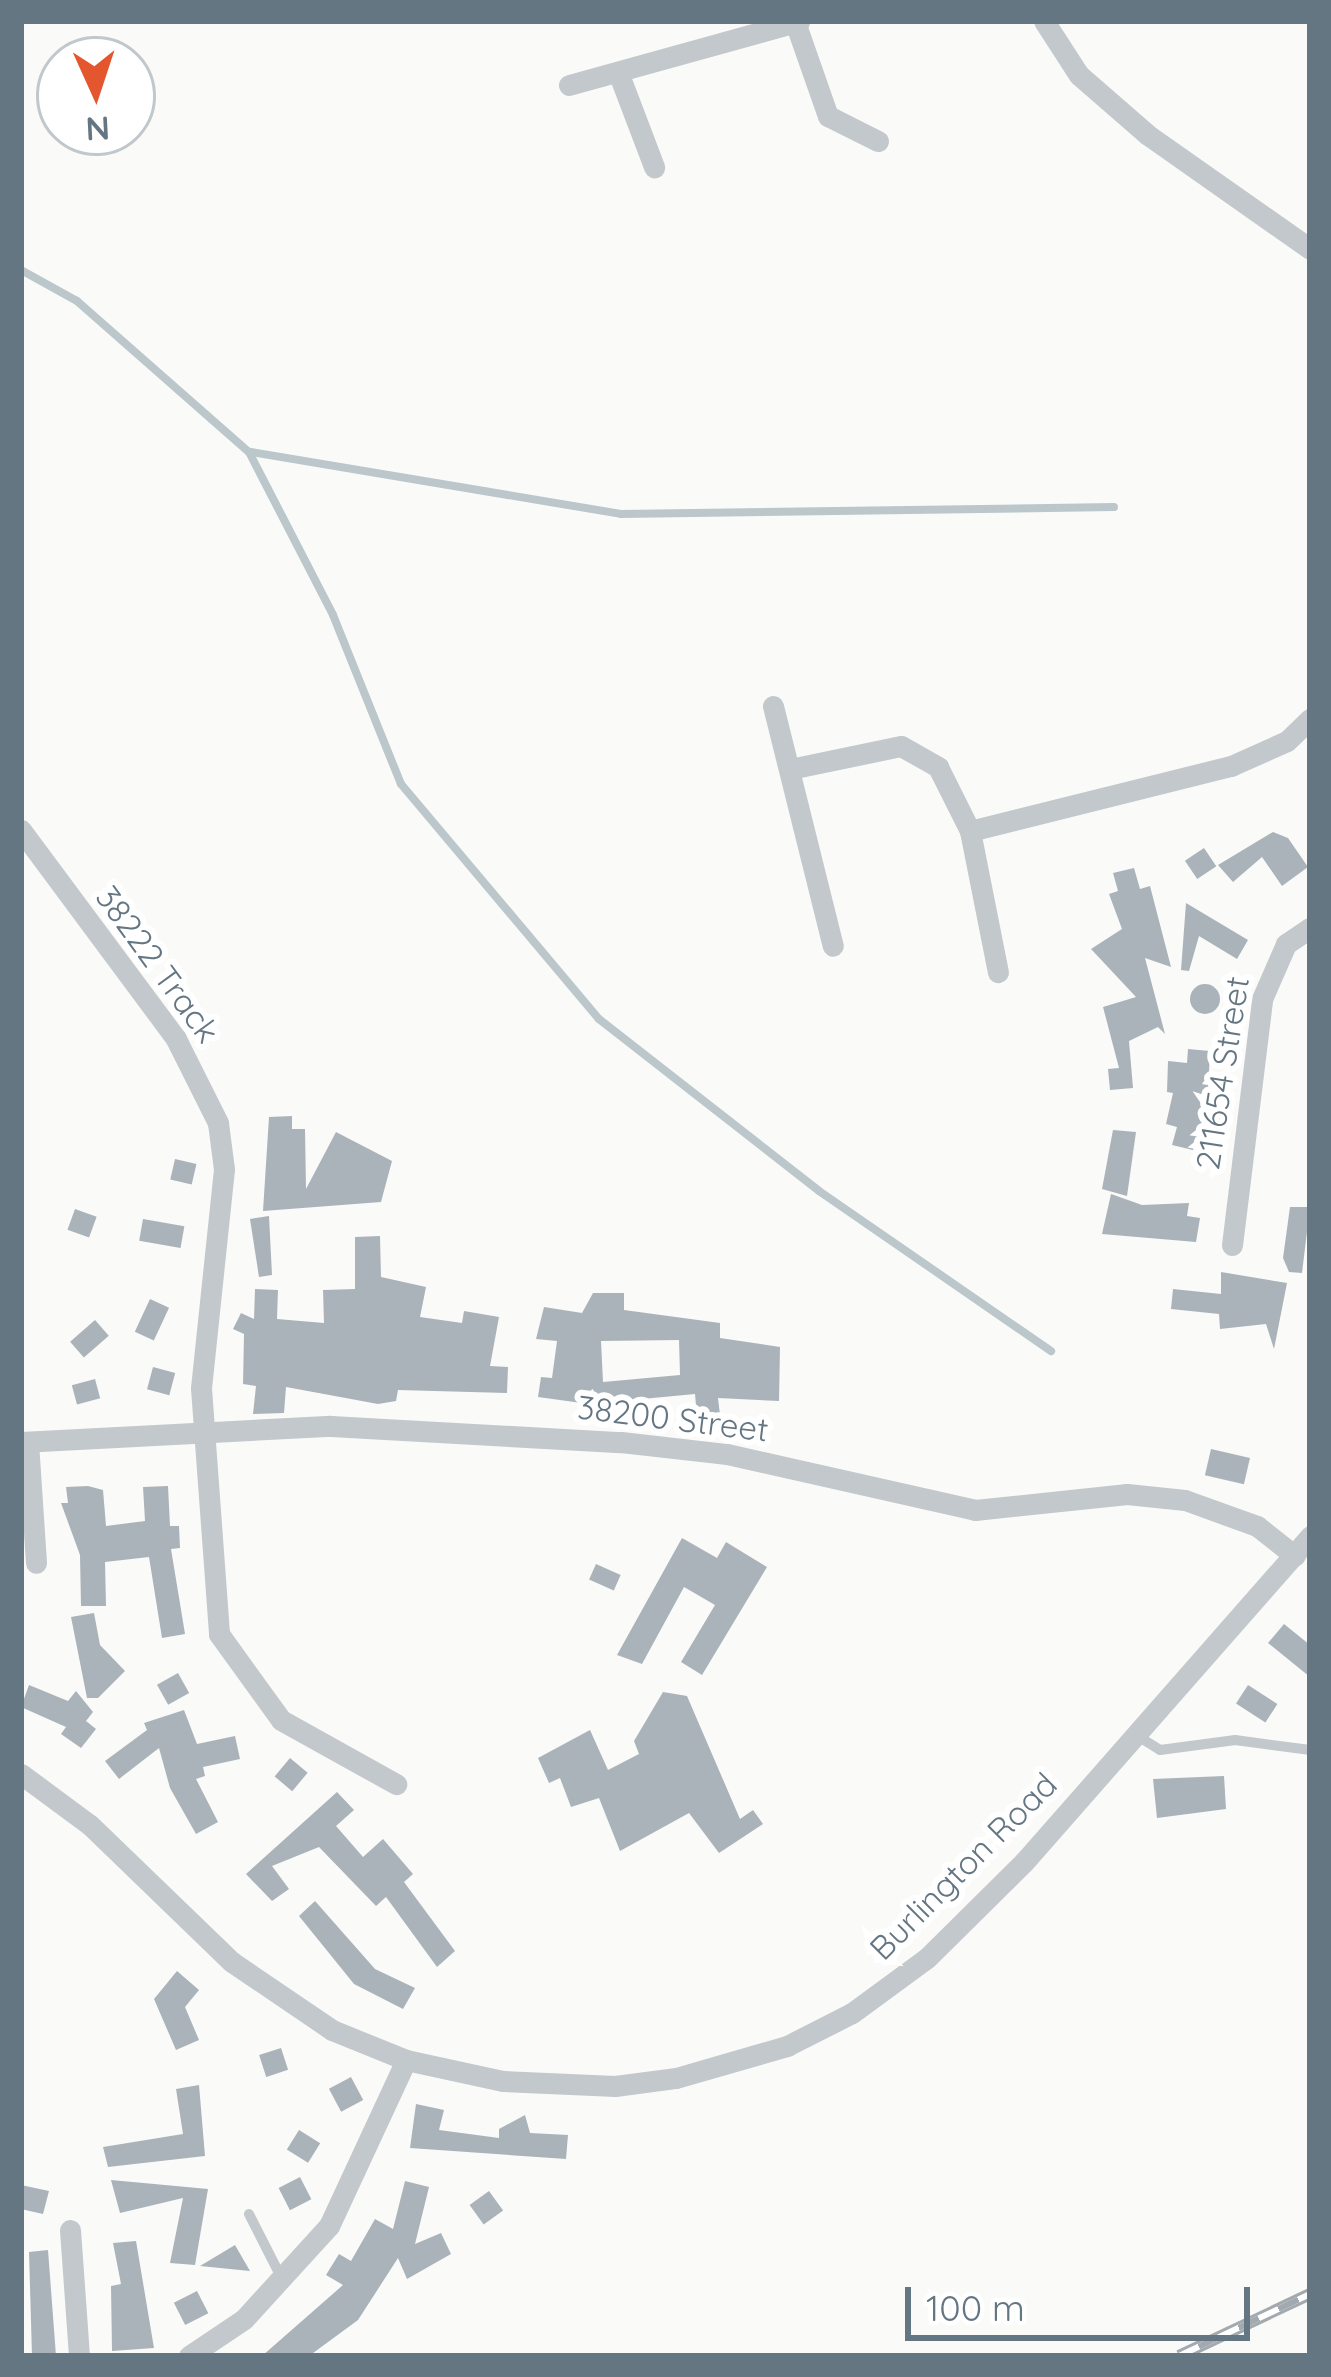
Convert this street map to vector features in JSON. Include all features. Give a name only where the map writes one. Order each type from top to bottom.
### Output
[{"type":"street","points":[[1044,21],[1078,75],[1148,135],[1310,249]]},
{"type":"street","points":[[569,85],[797,22],[828,116],[878,141]]},
{"type":"street","points":[[618,72],[654,167]]},
{"type":"street","points":[[773,706],[833,946]]},
{"type":"street","points":[[970,831],[1231,766],[1287,740],[1310,719]]},
{"type":"street","points":[[790,769],[901,746],[938,767],[970,831],[998,972]]},
{"type":"street","name":"38222 Track","points":[[21,830],[176,1039],[218,1123],[224,1169],[201,1348],[219,1634],[281,1720],[396,1784]]},
{"type":"street","name":"211654 Street","points":[[1232,1245],[1262,999],[1286,944],[1310,928]]},
{"type":"street","name":"38200 Street","points":[[24,1442],[409,1427],[621,1442],[727,1454],[975,1510],[1155,1495],[1257,1526],[1295,1556]]},
{"type":"street","points":[[24,1442],[36,1562]]},
{"type":"street","name":"Burlington Road","points":[[21,1774],[90,1825],[232,1962],[332,2030],[406,2060],[502,2081],[615,2086],[729,2067],[787,2046],[852,2013],[927,1958],[1136,1735],[1310,1536]]},
{"type":"street","points":[[189,2356],[284,2282],[360,2172],[406,2060]]},
{"type":"street","points":[[70,2230],[79,2356]]},
{"type":"lane","points":[[1136,1735],[1160,1750],[1225,1740],[1310,1750]]},
{"type":"lane","points":[[248,2214],[284,2282]]},
{"type":"building","points":[[1273,832],[1288,838],[1308,867],[1282,886],[1262,857],[1233,882],[1218,865]]},
{"type":"building","points":[[1204,848],[1216,866],[1197,879],[1185,861]]},
{"type":"building","points":[[1134,868],[1140,889],[1150,886],[1171,967],[1145,958],[1165,1034],[1158,1027],[1129,1041],[1133,1088],[1110,1090],[1108,1069],[1119,1068],[1103,1007],[1136,997],[1091,949],[1122,929],[1109,894],[1118,891],[1113,873]]},
{"type":"building","points":[[1186,903],[1248,940],[1237,959],[1199,936],[1189,971],[1181,970]]},
{"type":"building","points":[[1205,984],[1216,988],[1220,999],[1216,1010],[1205,1014],[1194,1010],[1190,999],[1194,988]]},
{"type":"building","points":[[1188,1049],[1210,1051],[1207,1112],[1225,1116],[1222,1140],[1196,1137],[1193,1150],[1172,1145],[1177,1127],[1166,1124],[1173,1093],[1167,1092],[1168,1061],[1187,1063]]},
{"type":"building","points":[[292,1116],[292,1129],[305,1129],[306,1189],[336,1132],[392,1161],[381,1202],[263,1211],[269,1117]]},
{"type":"building","points":[[1113,1130],[1136,1132],[1127,1196],[1102,1189]]},
{"type":"building","points":[[175,1159],[196,1164],[192,1184],[170,1179]]},
{"type":"building","points":[[1111,1194],[1142,1205],[1189,1203],[1187,1216],[1200,1218],[1196,1242],[1102,1234]]},
{"type":"building","points":[[1290,1207],[1310,1207],[1302,1273],[1289,1272],[1283,1258]]},
{"type":"building","points":[[75,1209],[97,1217],[89,1238],[67,1230]]},
{"type":"building","points":[[269,1216],[272,1275],[259,1277],[250,1219]]},
{"type":"building","points":[[143,1219],[184,1226],[181,1248],[139,1241]]},
{"type":"building","points":[[380,1236],[381,1277],[426,1287],[420,1317],[462,1323],[464,1311],[499,1317],[490,1366],[508,1367],[507,1393],[398,1390],[396,1401],[378,1404],[286,1387],[284,1413],[253,1414],[256,1386],[243,1384],[244,1334],[233,1329],[241,1313],[254,1319],[255,1289],[278,1290],[277,1319],[324,1323],[323,1290],[355,1289],[355,1237]]},
{"type":"building","points":[[1221,1272],[1287,1283],[1274,1349],[1266,1324],[1220,1329],[1219,1314],[1171,1309],[1173,1289],[1221,1294]]},
{"type":"building","points":[[593,1293],[624,1293],[624,1310],[720,1323],[720,1338],[780,1347],[779,1401],[718,1398],[720,1415],[697,1417],[695,1394],[589,1404],[538,1397],[541,1377],[552,1378],[557,1341],[536,1339],[544,1307],[582,1313]],"holes":[[[679,1340],[680,1375],[603,1382],[601,1341]]]},
{"type":"building","points":[[150,1299],[169,1308],[154,1341],[135,1332]]},
{"type":"building","points":[[95,1320],[109,1336],[84,1357],[70,1342]]},
{"type":"building","points":[[153,1367],[175,1373],[169,1395],[147,1389]]},
{"type":"building","points":[[95,1379],[100,1398],[77,1405],[72,1385]]},
{"type":"building","points":[[1211,1449],[1250,1458],[1244,1484],[1205,1475]]},
{"type":"building","points":[[168,1486],[170,1526],[179,1526],[180,1548],[171,1549],[185,1634],[162,1638],[149,1557],[105,1562],[106,1606],[81,1606],[80,1555],[61,1503],[68,1503],[66,1487],[103,1490],[106,1526],[145,1521],[143,1487]]},
{"type":"building","points":[[682,1538],[717,1558],[726,1542],[767,1567],[702,1675],[681,1662],[715,1605],[684,1587],[642,1664],[617,1655]]},
{"type":"building","points":[[596,1564],[621,1575],[614,1591],[589,1580]]},
{"type":"building","points":[[94,1613],[100,1645],[125,1671],[98,1698],[87,1698],[71,1617]]},
{"type":"building","points":[[1284,1624],[1310,1645],[1310,1677],[1268,1643]]},
{"type":"building","points":[[178,1673],[189,1693],[168,1705],[157,1685]]},
{"type":"building","points":[[29,1685],[68,1701],[76,1691],[93,1712],[86,1721],[96,1729],[81,1748],[61,1734],[66,1727],[21,1707]]},
{"type":"building","points":[[1248,1685],[1277,1704],[1265,1723],[1236,1703]]},
{"type":"building","points":[[663,1692],[687,1696],[740,1819],[753,1810],[763,1824],[719,1853],[689,1813],[620,1851],[599,1798],[571,1807],[560,1778],[549,1783],[538,1758],[590,1730],[608,1770],[639,1754],[634,1741]]},
{"type":"building","points":[[184,1710],[197,1744],[235,1736],[240,1759],[203,1767],[205,1776],[196,1779],[218,1822],[196,1834],[170,1788],[159,1748],[119,1779],[105,1761],[147,1730],[144,1723]]},
{"type":"building","points":[[290,1758],[308,1773],[292,1791],[275,1776]]},
{"type":"building","points":[[1224,1776],[1226,1809],[1157,1818],[1153,1779]]},
{"type":"building","points":[[337,1792],[354,1810],[336,1826],[363,1857],[383,1839],[413,1874],[404,1882],[455,1951],[437,1967],[386,1897],[376,1906],[319,1847],[272,1866],[289,1889],[272,1901],[246,1874]]},
{"type":"building","points":[[315,1901],[375,1969],[415,1988],[403,2009],[354,1984],[299,1916]]},
{"type":"building","points":[[177,1971],[199,1990],[185,2007],[199,2040],[176,2050],[154,1999]]},
{"type":"building","points":[[281,2048],[288,2070],[266,2077],[259,2055]]},
{"type":"building","points":[[351,2077],[363,2100],[341,2112],[329,2089]]},
{"type":"building","points":[[199,2085],[205,2156],[108,2167],[103,2147],[183,2134],[176,2089]]},
{"type":"building","points":[[416,2104],[444,2110],[439,2130],[499,2138],[499,2129],[525,2115],[530,2133],[568,2135],[566,2159],[410,2148]]},
{"type":"building","points":[[299,2130],[320,2143],[308,2163],[287,2150]]},
{"type":"building","points":[[300,2177],[311,2199],[290,2210],[279,2188]]},
{"type":"building","points":[[111,2180],[208,2189],[195,2265],[170,2263],[183,2198],[120,2213]]},
{"type":"building","points":[[405,2181],[429,2187],[415,2244],[441,2233],[451,2254],[407,2279],[398,2258],[358,2320],[309,2356],[262,2356],[343,2285],[326,2275],[339,2254],[351,2261],[375,2219],[393,2229]]},
{"type":"building","points":[[21,2185],[49,2191],[43,2214],[21,2209]]},
{"type":"building","points":[[489,2191],[503,2210],[484,2225],[470,2205]]},
{"type":"building","points":[[136,2241],[154,2348],[112,2351],[111,2286],[121,2284],[113,2243]]},
{"type":"building","points":[[235,2245],[250,2271],[200,2266]]},
{"type":"building","points":[[48,2250],[56,2356],[32,2356],[29,2252]]},
{"type":"building","points":[[197,2291],[208,2313],[185,2325],[174,2303]]},
{"type":"waterway","points":[[21,270],[77,301],[249,452],[333,615],[401,784],[599,1019],[819,1191],[1051,1351]]},
{"type":"waterway","points":[[251,452],[621,514],[1114,507]]},
{"type":"railway","points":[[1179,2356],[1310,2294]]}]
